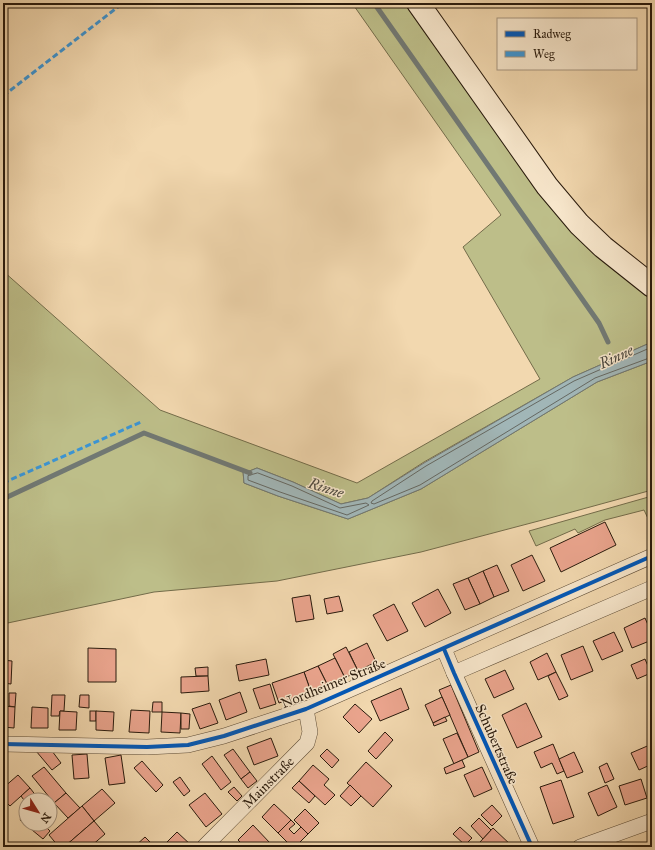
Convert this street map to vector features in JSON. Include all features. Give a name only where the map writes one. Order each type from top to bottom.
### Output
[{"type":"main road","points":[[418,3],[547,186],[579,224],[603,247],[652,286]]},
{"type":"street","name":"Nordheimer Straße","points":[[3,744],[148,747],[188,745],[224,736],[306,709],[652,556]]},
{"type":"street","points":[[454,673],[652,588]]},
{"type":"street","name":"Schubertstraße","points":[[444,649],[532,847]]},
{"type":"street","name":"Mainstraße","points":[[204,847],[306,743],[310,732],[306,709]]},
{"type":"street","points":[[580,847],[652,821]]},
{"type":"green space","points":[[352,3],[404,3],[539,193],[572,230],[615,271],[652,299],[652,342],[573,377],[424,462],[368,498],[341,504],[293,482],[257,468],[247,472],[243,471],[244,483],[348,519],[421,489],[597,382],[652,361],[652,490],[421,552],[277,581],[154,592],[3,624],[3,271],[160,410],[357,483],[540,379],[463,247],[501,215]]},
{"type":"green space","points":[[652,496],[652,527],[644,510],[605,520],[578,533],[575,529],[536,546],[529,531]]},
{"type":"water","points":[[652,342],[652,361],[597,382],[421,489],[348,519],[244,483],[243,471],[247,472],[257,468],[293,482],[341,504],[368,498],[424,463],[573,377]]},
{"type":"building","points":[[605,522],[616,545],[561,572],[550,548]]},
{"type":"building","points":[[532,555],[545,581],[523,591],[511,565]]},
{"type":"building","points":[[497,565],[509,591],[494,597],[483,571]]},
{"type":"building","points":[[483,571],[494,597],[480,604],[468,578]]},
{"type":"building","points":[[468,578],[480,604],[465,610],[453,584]]},
{"type":"building","points":[[438,589],[451,613],[425,627],[412,603]]},
{"type":"building","points":[[310,595],[314,619],[296,622],[292,598]]},
{"type":"building","points":[[339,596],[343,611],[327,614],[324,599]]},
{"type":"building","points":[[394,604],[408,631],[387,641],[373,615]]},
{"type":"building","points":[[645,618],[652,634],[652,640],[632,648],[624,628]]},
{"type":"building","points":[[614,632],[623,651],[602,660],[593,641]]},
{"type":"building","points":[[367,643],[376,662],[358,671],[349,652]]},
{"type":"building","points":[[583,646],[593,671],[571,680],[561,655]]},
{"type":"building","points":[[346,647],[358,671],[345,678],[333,654]]},
{"type":"building","points":[[88,648],[116,649],[116,682],[88,682]]},
{"type":"building","points":[[547,653],[556,672],[538,680],[530,662]]},
{"type":"building","points":[[335,658],[345,678],[328,686],[318,666]]},
{"type":"building","points":[[266,659],[269,675],[239,681],[236,665]]},
{"type":"building","points":[[645,659],[651,673],[637,679],[631,665]]},
{"type":"building","points":[[3,660],[12,661],[11,684],[3,683]]},
{"type":"building","points":[[318,666],[328,686],[311,692],[304,672]]},
{"type":"building","points":[[208,667],[208,676],[196,676],[195,668]]},
{"type":"building","points":[[505,670],[514,689],[494,698],[485,679]]},
{"type":"building","points":[[304,672],[311,692],[279,703],[272,683]]},
{"type":"building","points":[[556,672],[568,696],[559,700],[548,676]]},
{"type":"building","points":[[208,676],[209,691],[181,693],[181,677]]},
{"type":"building","points":[[270,684],[276,704],[260,709],[253,689]]},
{"type":"building","points":[[451,685],[479,752],[468,757],[439,690]]},
{"type":"building","points":[[401,688],[409,709],[380,721],[371,701]]},
{"type":"building","points":[[240,692],[247,712],[226,720],[219,700]]},
{"type":"building","points":[[9,693],[16,693],[15,707],[9,706]]},
{"type":"building","points":[[52,695],[65,695],[64,711],[60,711],[59,716],[51,716]]},
{"type":"building","points":[[80,695],[89,695],[89,708],[79,707]]},
{"type":"building","points":[[442,697],[450,715],[433,723],[425,705]]},
{"type":"building","points":[[153,702],[162,702],[162,712],[152,712]]},
{"type":"building","points":[[210,703],[218,723],[200,729],[192,709]]},
{"type":"building","points":[[526,703],[542,737],[517,748],[502,715]]},
{"type":"building","points":[[355,704],[372,719],[359,733],[343,717]]},
{"type":"building","points":[[3,706],[15,707],[14,728],[3,727]]},
{"type":"building","points":[[32,707],[48,708],[48,728],[31,728]]},
{"type":"building","points":[[131,710],[150,711],[149,733],[129,732]]},
{"type":"building","points":[[60,711],[77,712],[76,730],[59,730]]},
{"type":"building","points":[[90,711],[96,711],[96,721],[90,721]]},
{"type":"building","points":[[96,711],[114,712],[113,731],[96,730]]},
{"type":"building","points":[[162,712],[181,713],[180,733],[161,732]]},
{"type":"building","points":[[181,713],[190,714],[189,729],[181,729]]},
{"type":"building","points":[[445,717],[447,721],[434,726],[433,723]]},
{"type":"building","points":[[385,732],[393,740],[376,759],[368,751]]},
{"type":"building","points":[[457,733],[468,757],[454,764],[443,739]]},
{"type":"building","points":[[271,738],[278,756],[254,765],[247,747]]},
{"type":"building","points":[[553,744],[564,771],[557,774],[552,763],[541,768],[534,752]]},
{"type":"building","points":[[652,744],[652,764],[639,770],[631,753]]},
{"type":"building","points":[[233,749],[250,772],[241,779],[224,755]]},
{"type":"building","points":[[327,749],[339,760],[332,768],[320,756]]},
{"type":"building","points":[[36,751],[52,751],[61,763],[52,770]]},
{"type":"building","points":[[574,752],[583,772],[567,778],[559,759]]},
{"type":"building","points":[[87,754],[89,778],[74,779],[72,755]]},
{"type":"building","points":[[121,755],[125,783],[109,785],[105,758]]},
{"type":"building","points":[[212,756],[231,782],[221,790],[202,764]]},
{"type":"building","points":[[462,760],[465,767],[446,774],[444,768]]},
{"type":"building","points":[[142,761],[163,785],[156,792],[134,768]]},
{"type":"building","points":[[366,762],[392,786],[373,807],[347,783]]},
{"type":"building","points":[[607,763],[614,779],[605,783],[599,767]]},
{"type":"building","points":[[313,765],[329,779],[324,785],[335,795],[325,805],[299,781]]},
{"type":"building","points":[[44,767],[66,793],[58,800],[58,792],[45,792],[32,776]]},
{"type":"building","points":[[482,767],[492,789],[474,797],[464,775]]},
{"type":"building","points":[[250,772],[257,781],[248,788],[241,779]]},
{"type":"building","points":[[18,775],[30,788],[26,792],[18,792],[18,799],[10,806],[3,799],[3,788]]},
{"type":"building","points":[[180,777],[190,791],[184,796],[173,782]]},
{"type":"building","points":[[641,779],[647,798],[625,805],[619,786]]},
{"type":"building","points":[[561,780],[574,817],[553,824],[540,787]]},
{"type":"building","points":[[299,781],[315,796],[309,803],[292,788]]},
{"type":"building","points":[[350,785],[361,796],[351,806],[340,796]]},
{"type":"building","points":[[607,785],[617,807],[598,816],[588,793]]},
{"type":"building","points":[[234,787],[242,796],[237,801],[228,792]]},
{"type":"building","points":[[30,788],[33,792],[26,792]]},
{"type":"building","points":[[102,789],[115,803],[94,821],[82,806]]},
{"type":"building","points":[[66,793],[80,808],[68,818],[58,807],[58,800]]},
{"type":"building","points":[[205,793],[222,814],[206,827],[189,805]]},
{"type":"building","points":[[274,804],[291,820],[278,833],[262,817]]},
{"type":"building","points":[[492,805],[502,816],[492,826],[481,815]]},
{"type":"building","points":[[82,806],[94,821],[64,847],[59,847],[49,835],[52,832],[58,832],[58,827]]},
{"type":"building","points":[[305,809],[319,823],[308,834],[294,820]]},
{"type":"building","points":[[479,818],[491,830],[483,839],[471,826]]},
{"type":"building","points":[[291,820],[295,824],[289,829],[294,834],[301,827],[308,834],[295,847],[292,847],[278,833]]},
{"type":"building","points":[[94,821],[105,834],[90,847],[64,847]]},
{"type":"building","points":[[253,825],[270,843],[266,847],[245,847],[238,840]]},
{"type":"building","points":[[460,827],[472,838],[465,845],[453,834]]},
{"type":"building","points":[[493,828],[513,847],[485,847],[480,842]]},
{"type":"building","points":[[35,832],[49,832],[43,839]]},
{"type":"building","points":[[177,832],[192,846],[191,847],[166,847],[164,845]]},
{"type":"building","points":[[145,837],[155,847],[134,847]]},
{"type":"waterway","points":[[374,3],[599,323],[608,342]]},
{"type":"waterway","name":"Rinne","points":[[3,499],[144,433],[250,473]]},
{"type":"marked path","points":[[3,96],[123,3]]},
{"type":"marked path","points":[[3,483],[141,422]]},
{"type":"cycle path","points":[[3,744],[147,747],[188,745],[224,736],[306,709],[652,556]]},
{"type":"cycle path","points":[[444,649],[532,847]]}]
